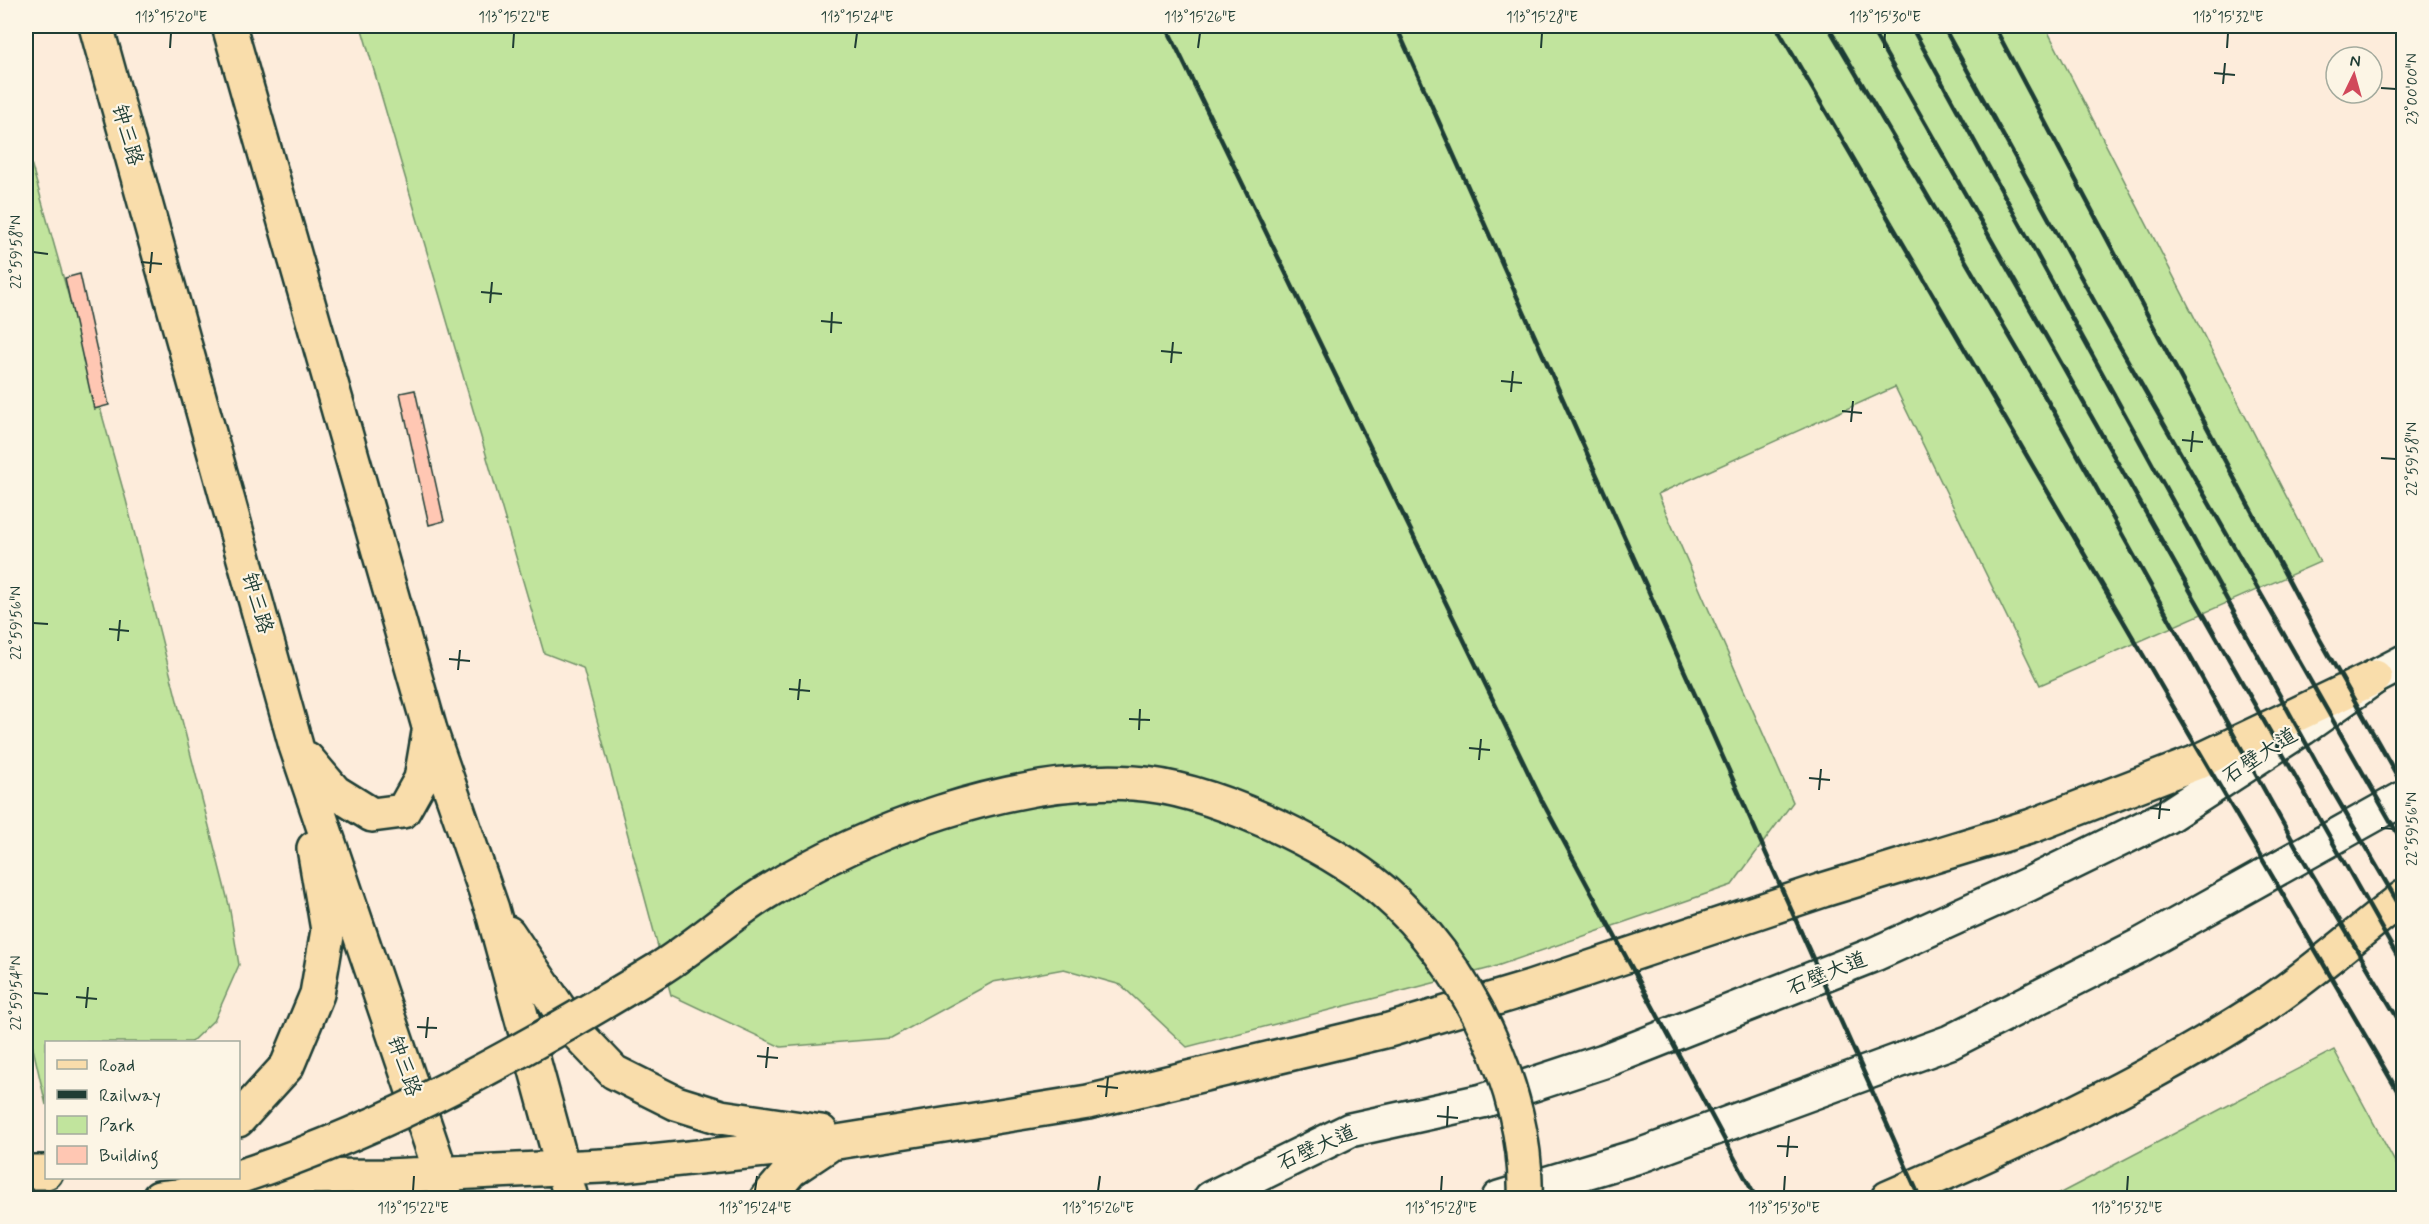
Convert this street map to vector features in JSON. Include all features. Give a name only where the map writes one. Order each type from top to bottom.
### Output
[{"type":"main road","name":"钟三路","points":[[96,26],[296,746],[444,1186]]},
{"type":"main road","points":[[229,26],[430,730],[492,909],[571,1198]]},
{"type":"main road","points":[[240,1177],[444,1186],[563,1167],[623,1165],[831,1143],[1088,1102],[1389,1030],[1530,988],[1823,890],[2032,826],[2120,794],[2195,763],[2389,669]]},
{"type":"main road","points":[[296,746],[335,792],[372,815],[403,811],[421,779],[430,730]]},
{"type":"main road","points":[[240,1118],[287,1066],[317,994],[328,930],[296,746]]},
{"type":"main road","points":[[240,1176],[310,1152],[408,1109],[509,1056],[663,966],[766,893],[867,840],[960,807],[1022,790],[1077,783],[1136,783],[1194,794],[1279,827],[1356,868],[1412,916],[1461,986],[1491,1040],[1513,1105],[1526,1174],[1525,1198]]},
{"type":"main road","points":[[1888,1198],[1980,1158],[2116,1092],[2264,1005],[2403,897]]},
{"type":"main road","points":[[492,909],[573,1028],[614,1072],[676,1104],[721,1117],[864,1138]]},
{"type":"main road","points":[[767,1198],[791,1170],[831,1143]]},
{"type":"main road","points":[[26,1172],[45,1172]]},
{"type":"main road","points":[[159,1198],[178,1196],[231,1179]]},
{"type":"street","name":"石壁大道","points":[[1211,1198],[1350,1130],[1482,1101],[1604,1061],[1875,954],[2030,884],[2166,817],[2304,728],[2389,669]]},
{"type":"street","points":[[1499,1198],[1639,1156],[1950,1042],[2139,946],[2403,798]]},
{"type":"green space","points":[[361,26],[2045,26],[2320,562],[2040,685],[1895,387],[1658,494],[1793,802],[1732,885],[1491,968],[1187,1047],[1121,985],[1064,969],[993,982],[891,1038],[781,1047],[671,995],[583,668],[544,653]]},
{"type":"green space","points":[[26,145],[126,500],[229,905],[239,965],[215,1019],[192,1041],[45,1041],[45,1101],[26,1018]]},
{"type":"green space","points":[[2334,1050],[2403,1177],[2403,1198],[2051,1198]]},
{"type":"building","points":[[80,274],[109,405],[94,409],[65,278]]},
{"type":"building","points":[[415,390],[444,521],[429,525],[400,393]]},
{"type":"railway","points":[[1166,26],[1542,801],[1756,1198]]},
{"type":"railway","points":[[1396,26],[1920,1198]]},
{"type":"railway","points":[[1776,26],[2404,1102]]},
{"type":"railway","points":[[1828,26],[2054,412],[2299,852],[2404,1029]]},
{"type":"railway","points":[[1870,26],[2404,968]]},
{"type":"railway","points":[[1911,26],[2328,783],[2404,913]]},
{"type":"railway","points":[[1943,26],[2104,319],[2404,845]]},
{"type":"railway","points":[[1994,26],[2318,636],[2404,788]]}]
